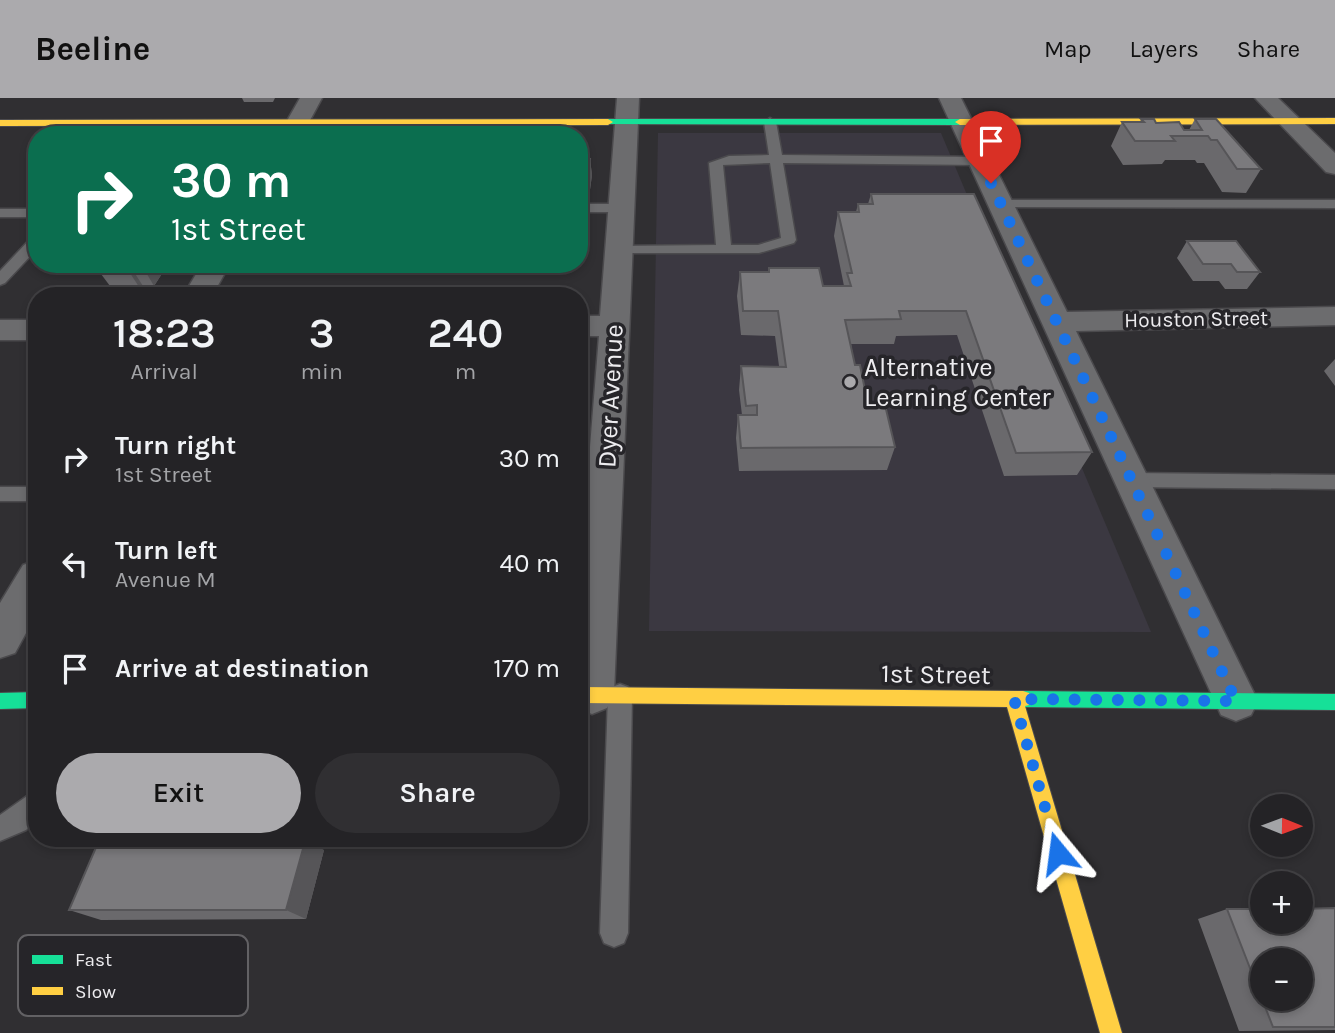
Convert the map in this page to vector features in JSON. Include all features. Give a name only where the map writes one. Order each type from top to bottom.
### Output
[{"type":"street","points":[[295,126],[311,98]]},
{"type":"street","points":[[1266,98],[1335,167]]},
{"type":"street","points":[[346,126],[628,110],[770,122],[956,110],[1335,121]]},
{"type":"street","name":"Dyer Avenue","points":[[597,695],[592,488],[614,326],[628,110]]},
{"type":"street","points":[[956,110],[1236,701]]},
{"type":"street","points":[[0,123],[146,126]]},
{"type":"street","name":"Houston Street","points":[[1056,321],[1335,316]]},
{"type":"street","points":[[588,326],[614,326]]},
{"type":"street","points":[[0,330],[28,330]]},
{"type":"street","points":[[0,640],[28,592]]},
{"type":"street","name":"1st Street","points":[[597,695],[1335,702]]},
{"type":"street","points":[[1014,699],[1111,1033]]},
{"type":"street","points":[[0,701],[28,700]]},
{"type":"lane","points":[[619,250],[759,249],[789,240],[770,122]]},
{"type":"lane","points":[[724,249],[716,163],[729,160],[776,159],[981,162]]},
{"type":"lane","points":[[1001,204],[1335,205]]},
{"type":"lane","points":[[588,208],[622,208]]},
{"type":"lane","points":[[0,213],[28,213]]},
{"type":"lane","points":[[0,281],[28,250]]},
{"type":"lane","points":[[1132,481],[1335,482]]},
{"type":"lane","points":[[0,494],[28,494]]},
{"type":"lane","points":[[597,695],[614,933]]},
{"type":"lane","points":[[0,828],[17,821],[28,811]]},
{"type":"shaded area","name":"Alternative Learning Center","points":[[658,133],[941,133],[1151,632],[649,631]]},
{"type":"building","points":[[1141,119],[1154,119],[1156,123],[1179,122],[1184,130],[1202,130],[1195,119],[1216,119],[1261,169],[1237,169],[1217,140],[1211,140],[1208,136],[1171,136],[1175,141],[1135,141],[1122,122],[1144,122]]},
{"type":"building","points":[[871,194],[974,194],[1092,452],[1016,453],[966,311],[899,311],[901,319],[845,320],[855,365],[860,365],[868,405],[885,405],[895,447],[741,448],[738,415],[757,415],[757,405],[746,406],[741,366],[786,367],[778,311],[743,311],[740,272],[769,272],[769,268],[819,268],[823,286],[851,286],[847,273],[852,273],[838,212],[859,212],[858,204],[873,204]]},
{"type":"building","points":[[1187,241],[1236,241],[1260,272],[1237,272],[1231,264],[1203,264]]},
{"type":"building","points":[[96,847],[304,847],[286,910],[69,910]]},
{"type":"building","points":[[1335,908],[1335,1027],[1273,1027],[1267,1011],[1313,1011],[1313,948],[1250,948],[1250,968],[1227,909],[1250,909],[1250,934],[1313,934],[1313,909]]},
{"type":"traffic: fast","points":[[608,122],[960,122]]},
{"type":"traffic: fast","points":[[1023,699],[1335,702]]},
{"type":"traffic: fast","points":[[0,701],[28,700]]},
{"type":"traffic: slow","points":[[960,122],[1335,121]]},
{"type":"traffic: slow","points":[[0,123],[608,122]]},
{"type":"traffic: slow","points":[[588,695],[1023,699]]},
{"type":"traffic: slow","points":[[1014,699],[1111,1033]]},
{"type":"place","name":"Alternative Learning Center","points":[[850,382]]},
{"type":"route","points":[[991,183],[1236,701],[1014,699],[1058,853]]}]
